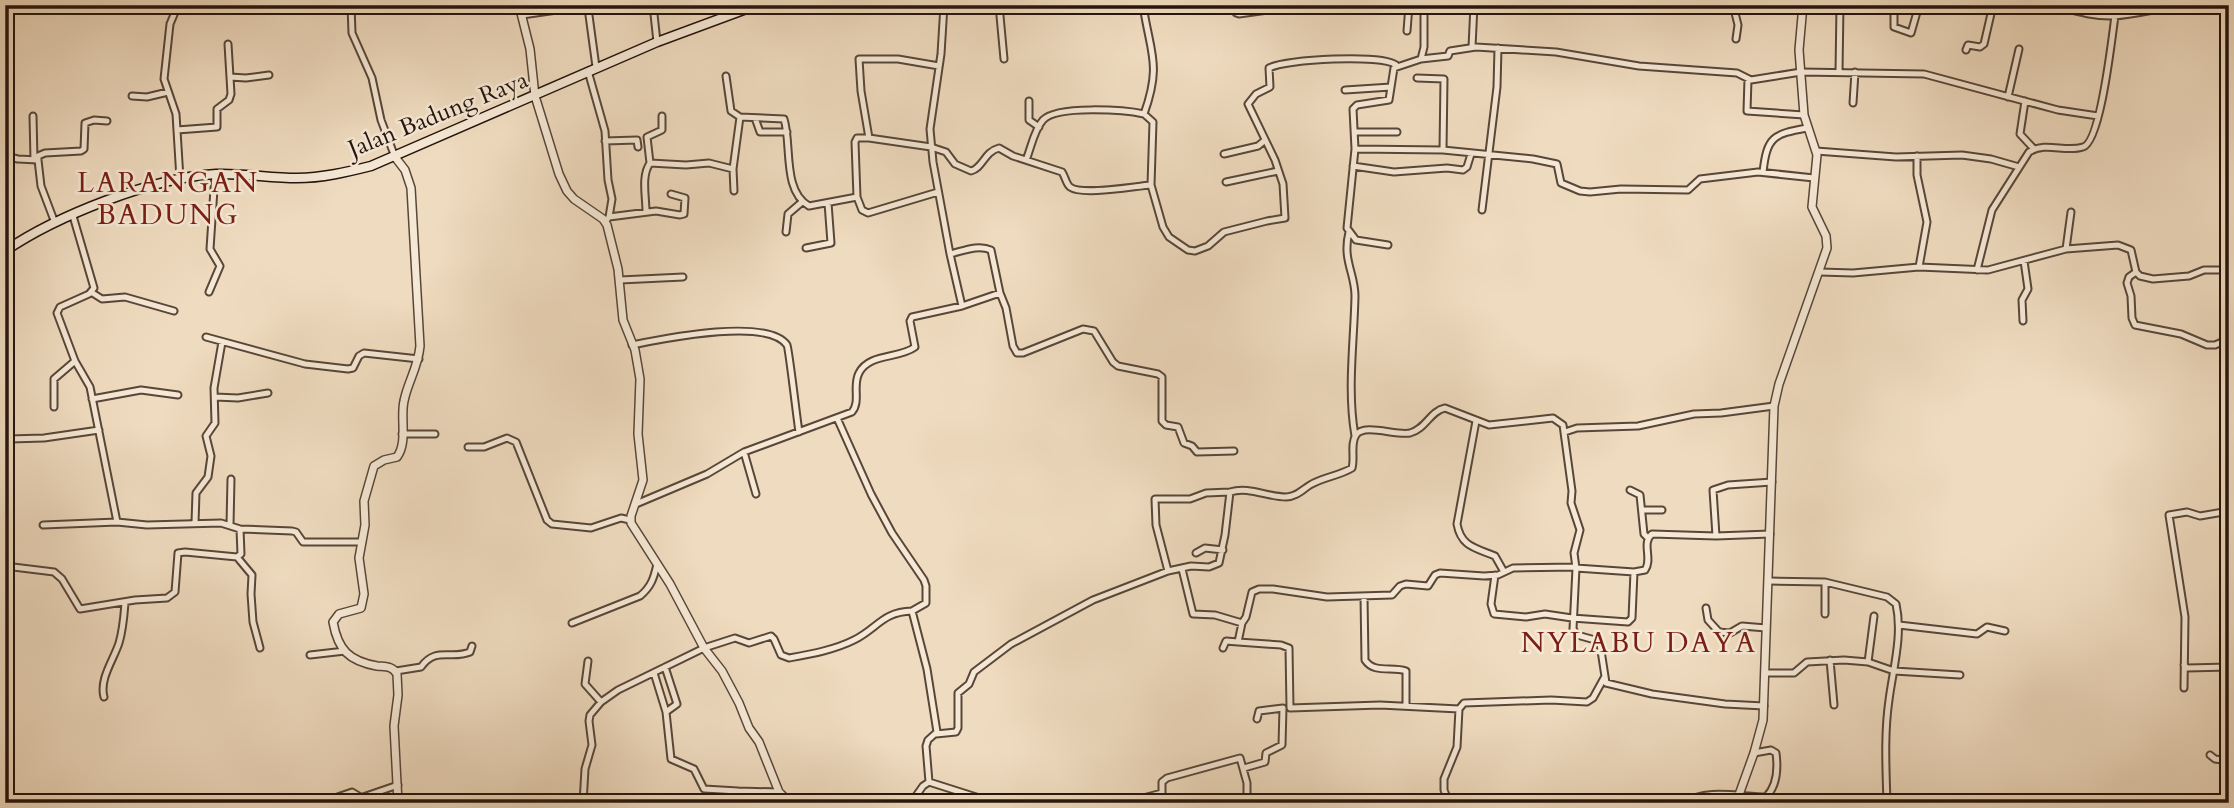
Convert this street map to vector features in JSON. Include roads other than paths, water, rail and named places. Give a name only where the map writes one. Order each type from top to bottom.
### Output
[{"type":"main road","name":"Jalan Badung Raya","points":[[5,251],[55,223],[113,199],[180,179],[215,174],[280,178],[325,176],[371,166],[592,69],[757,5]]},
{"type":"street","points":[[178,5],[170,24],[164,79],[175,107],[180,179]]},
{"type":"street","points":[[304,9],[344,5]]},
{"type":"street","points":[[351,5],[352,33],[372,78],[381,120],[395,157],[405,170],[411,188],[421,346],[404,400],[402,449],[397,457],[379,462],[372,470],[364,501],[365,525],[359,558],[364,594],[361,608],[339,614],[333,622],[336,640],[358,660],[390,667],[396,671],[421,667],[426,659],[432,656],[465,654],[470,652],[472,646]]},
{"type":"street","points":[[519,5],[530,49],[535,96],[550,149],[567,191],[573,199],[607,219],[646,212],[684,214],[685,198],[671,194]]},
{"type":"street","points":[[653,5],[657,42]]},
{"type":"street","points":[[944,5],[930,129],[931,147],[962,306]]},
{"type":"street","points":[[999,5],[1004,59]]},
{"type":"street","points":[[1143,5],[1155,60],[1153,85],[1144,114]]},
{"type":"street","points":[[1233,5],[1239,14],[1303,5]]},
{"type":"street","points":[[1407,31],[1409,5]]},
{"type":"street","points":[[1421,59],[1424,47],[1424,5]]},
{"type":"street","points":[[1472,47],[1474,5]]},
{"type":"street","points":[[1736,38],[1738,25],[1734,7],[1748,5]]},
{"type":"street","points":[[1737,800],[1762,729],[1774,407],[1779,384],[1820,272],[1827,241],[1812,207],[1816,151],[1804,115],[1800,38],[1804,5]]},
{"type":"street","points":[[1839,72],[1840,5]]},
{"type":"street","points":[[1894,5],[1894,27],[1911,33],[1919,5]]},
{"type":"street","points":[[1966,50],[1968,45],[1980,47],[1984,44],[1993,5]]},
{"type":"street","points":[[2053,5],[2115,16],[2166,6],[2192,5]]},
{"type":"street","points":[[522,15],[585,6],[588,8],[592,69],[604,128],[612,199],[607,219],[620,280],[622,320],[632,345],[640,379],[638,434],[644,472],[630,520]]},
{"type":"street","points":[[1977,270],[1992,210],[2019,167],[2034,149],[2082,148],[2093,136],[2104,92],[2115,16]]},
{"type":"street","points":[[177,130],[218,127],[217,109],[229,100],[228,44]]},
{"type":"street","points":[[1026,160],[1039,127],[1049,116],[1087,109],[1144,114],[1153,122],[1151,185],[1163,227],[1169,237],[1188,250],[1195,251],[1208,246],[1224,232],[1268,220],[1284,220],[1286,216],[1283,184],[1275,160],[1248,104],[1256,94],[1268,89],[1270,84],[1267,71],[1272,66],[1322,60],[1384,60],[1396,65],[1421,59],[1448,57],[1451,51],[1472,47],[1498,48],[1556,52],[1639,66],[1737,73],[1757,80],[1801,72],[1924,74],[2008,97],[2098,116]]},
{"type":"street","points":[[1482,210],[1490,156],[1498,48]]},
{"type":"street","points":[[2008,97],[2019,49]]},
{"type":"street","points":[[869,138],[861,90],[860,59],[891,58],[939,66]]},
{"type":"street","points":[[1168,571],[1156,525],[1156,499],[1194,498],[1206,493],[1237,491],[1294,496],[1312,484],[1352,468],[1355,436],[1351,384],[1355,294],[1347,259],[1355,149],[1353,114],[1354,106],[1389,100],[1396,65]]},
{"type":"street","points":[[1853,103],[1855,72]]},
{"type":"street","points":[[230,77],[269,75]]},
{"type":"street","points":[[726,76],[731,111],[740,117],[783,118],[791,174],[802,202],[813,206],[858,197]]},
{"type":"street","points":[[1417,78],[1444,79],[1443,150]]},
{"type":"street","points":[[1748,79],[1747,111],[1804,115]]},
{"type":"street","points":[[1345,90],[1391,87]]},
{"type":"street","points":[[132,96],[147,97],[168,92]]},
{"type":"street","points":[[2025,101],[2020,134],[2034,149]]},
{"type":"street","points":[[1029,102],[1029,120],[1039,127]]},
{"type":"street","points":[[33,116],[41,186],[55,223]]},
{"type":"street","points":[[646,212],[644,181],[650,163],[647,137],[662,131],[662,116]]},
{"type":"street","points":[[734,191],[733,169],[740,117]]},
{"type":"street","points":[[755,118],[760,132],[787,132]]},
{"type":"street","points":[[36,160],[45,153],[81,151],[85,123],[94,120],[107,121]]},
{"type":"street","points":[[1763,172],[1766,148],[1770,140],[1787,132],[1807,128]]},
{"type":"street","points":[[1355,132],[1397,132]]},
{"type":"street","points":[[938,192],[868,213],[862,210],[858,197],[857,138],[931,147],[946,152],[955,164],[971,171],[978,168],[988,153],[995,149],[1003,150],[1013,156],[1062,172],[1073,189],[1096,191],[1151,185]]},
{"type":"street","points":[[605,141],[637,140],[638,147]]},
{"type":"street","points":[[1224,154],[1258,146],[1265,141]]},
{"type":"street","points":[[1355,149],[1443,150],[1533,159],[1557,164],[1561,183],[1590,192],[1621,189],[1688,190],[1700,179],[1763,172],[1814,178]]},
{"type":"street","points":[[1816,151],[1896,158],[1962,155],[2019,167]]},
{"type":"street","points":[[1353,166],[1394,172],[1447,168],[1463,170],[1467,167],[1471,154]]},
{"type":"street","points":[[5,156],[36,160]]},
{"type":"street","points":[[1917,156],[1917,175],[1927,222],[1920,267]]},
{"type":"street","points":[[650,163],[709,163],[733,169]]},
{"type":"street","points":[[1226,182],[1278,171]]},
{"type":"street","points":[[209,292],[220,266],[210,249],[215,174]]},
{"type":"street","points":[[786,232],[788,214],[802,202]]},
{"type":"street","points":[[806,248],[831,243],[828,203]]},
{"type":"street","points":[[2066,249],[2071,212]]},
{"type":"street","points":[[73,216],[94,288],[57,311],[75,361],[88,382],[117,522]]},
{"type":"street","points":[[1349,232],[1356,240],[1388,245]]},
{"type":"street","points":[[1820,272],[1853,273],[1920,267],[1977,270],[1997,268],[2066,249],[2126,246],[2131,250],[2136,272],[2140,276],[2153,279],[2189,276],[2204,270],[2229,270]]},
{"type":"street","points":[[950,254],[971,248],[989,248],[1017,353],[1083,329],[1094,331],[1116,364],[1161,375],[1163,422],[1178,428],[1184,443],[1197,452],[1221,449],[1234,451]]},
{"type":"street","points":[[2023,321],[2022,300],[2028,289],[2024,261]]},
{"type":"street","points":[[2136,272],[2129,277],[2127,283],[2135,325],[2181,334],[2207,345],[2215,345],[2229,339]]},
{"type":"street","points":[[620,280],[683,277]]},
{"type":"street","points":[[91,292],[102,299],[125,297],[174,311]]},
{"type":"street","points":[[636,504],[707,474],[744,452],[855,409],[857,376],[862,368],[879,358],[907,352],[915,347],[910,321],[912,317],[962,306],[1000,293]]},
{"type":"street","points":[[632,345],[708,332],[739,332],[779,339],[789,350],[799,432]]},
{"type":"street","points":[[206,337],[305,364],[348,369],[353,368],[359,356],[364,354],[419,359]]},
{"type":"street","points":[[195,523],[196,490],[208,477],[211,456],[206,436],[215,423],[214,388],[222,342]]},
{"type":"street","points":[[54,407],[54,379],[75,361]]},
{"type":"street","points":[[92,399],[141,390],[178,395]]},
{"type":"street","points":[[215,397],[238,398],[268,393]]},
{"type":"street","points":[[1565,432],[1577,428],[1638,426],[1694,414],[1774,407]]},
{"type":"street","points":[[1355,436],[1367,429],[1396,434],[1411,433],[1422,427],[1440,409],[1446,408],[1489,425],[1553,418],[1560,421],[1565,432],[1571,503],[1580,530],[1574,553],[1576,567],[1573,629],[1577,635],[1600,644],[1604,678],[1610,686],[1652,694],[1725,704],[1764,706]]},
{"type":"street","points":[[583,803],[585,769],[592,745],[590,715],[601,702],[618,690],[704,648],[735,638],[749,643],[771,636],[781,655],[789,658],[848,643],[886,616],[898,611],[912,611],[926,603],[926,586],[918,569],[892,533],[871,494],[837,418]]},
{"type":"street","points":[[1476,421],[1457,524],[1461,537],[1472,548],[1495,556],[1504,572]]},
{"type":"street","points":[[5,456],[6,441],[9,439],[44,438],[99,430]]},
{"type":"street","points":[[402,434],[435,435]]},
{"type":"street","points":[[468,447],[484,447],[507,438],[516,442],[547,520],[552,524],[591,528],[621,518],[630,520],[704,648],[722,671],[767,760],[779,792],[790,803]]},
{"type":"street","points":[[744,452],[756,494]]},
{"type":"street","points":[[230,525],[231,479]]},
{"type":"street","points":[[1716,536],[1713,490],[1728,485],[1772,482]]},
{"type":"street","points":[[1238,642],[1252,592],[1259,589],[1327,597],[1364,597],[1392,595],[1400,586],[1406,584],[1428,586],[1435,575],[1440,573],[1464,576],[1495,575],[1510,569],[1541,566],[1634,572],[1647,568],[1648,538],[1644,534],[1640,495],[1630,490]]},
{"type":"street","points":[[929,782],[926,746],[928,740],[936,734],[956,732],[958,693],[969,684],[974,672],[1011,643],[1093,600],[1168,571],[1216,565],[1223,551],[1230,492]]},
{"type":"street","points":[[1642,510],[1662,510]]},
{"type":"street","points":[[2184,688],[2185,617],[2169,516],[2171,513],[2187,512],[2200,516],[2229,511]]},
{"type":"street","points":[[43,525],[195,523],[292,531],[301,541],[308,542],[362,542]]},
{"type":"street","points":[[237,557],[241,554],[240,528]]},
{"type":"street","points":[[1648,538],[1652,534],[1770,534]]},
{"type":"street","points":[[1196,553],[1205,548],[1223,551]]},
{"type":"street","points":[[5,566],[54,572],[62,579],[80,609],[167,598],[174,594],[178,553],[237,557],[252,575],[253,622],[260,648]]},
{"type":"street","points":[[572,623],[640,596],[654,578],[657,564]]},
{"type":"street","points":[[1182,569],[1193,614],[1215,615],[1242,623]]},
{"type":"street","points":[[1495,575],[1491,604],[1493,613],[1630,621],[1634,572]]},
{"type":"street","points":[[1769,581],[1825,582],[1891,599],[1896,604],[1899,625],[1889,699],[1886,803]]},
{"type":"street","points":[[1825,582],[1825,614]]},
{"type":"street","points":[[1364,597],[1365,660],[1371,667],[1406,671],[1406,705]]},
{"type":"street","points":[[104,697],[102,691],[120,640],[125,603]]},
{"type":"street","points":[[1706,608],[1708,620],[1718,632],[1730,633],[1742,626],[1766,628]]},
{"type":"street","points":[[912,611],[927,669],[936,734]]},
{"type":"street","points":[[1868,662],[1874,616]]},
{"type":"street","points":[[1899,625],[1977,634],[1987,627],[2005,631]]},
{"type":"street","points":[[1223,648],[1226,641],[1289,648],[1287,708],[1282,745],[1266,753],[1265,762],[1244,768]]},
{"type":"street","points":[[310,656],[345,651]]},
{"type":"street","points":[[1765,673],[1794,673],[1803,664],[1830,660],[1868,662],[1894,671],[1960,675]]},
{"type":"street","points":[[1830,660],[1834,705]]},
{"type":"street","points":[[588,661],[585,684],[601,702]]},
{"type":"street","points":[[2184,665],[2187,668],[2229,667]]},
{"type":"street","points":[[665,667],[677,704],[666,712]]},
{"type":"street","points":[[396,671],[399,690],[394,729],[398,803]]},
{"type":"street","points":[[654,673],[666,712],[671,759],[694,769],[704,789],[779,792]]},
{"type":"street","points":[[1449,803],[1443,783],[1457,747],[1460,709],[1464,702],[1587,702],[1593,698],[1604,678]]},
{"type":"street","points":[[1257,719],[1262,710],[1315,709],[1340,705],[1406,705],[1460,709]]},
{"type":"street","points":[[1684,803],[1690,799],[1713,795],[1737,800],[1766,797],[1773,789],[1777,771],[1776,752],[1771,750],[1754,753]]},
{"type":"street","points":[[2210,755],[2215,759],[2229,761]]},
{"type":"street","points":[[1124,803],[1162,793],[1162,782],[1172,776],[1236,759],[1241,760],[1244,768],[1247,803]]},
{"type":"street","points":[[911,803],[929,782]]},
{"type":"street","points":[[929,782],[995,803]]},
{"type":"street","points":[[320,803],[348,792],[356,793],[359,800],[398,785]]},
{"type":"street","points":[[738,791],[738,803]]},
{"type":"street","points":[[1655,803],[1661,800],[1670,803]]},
{"type":"district","name":"LARANGAN BADUNG","points":[[168,198]]},
{"type":"district","name":"NYLABU DAYA","points":[[1639,642]]}]
